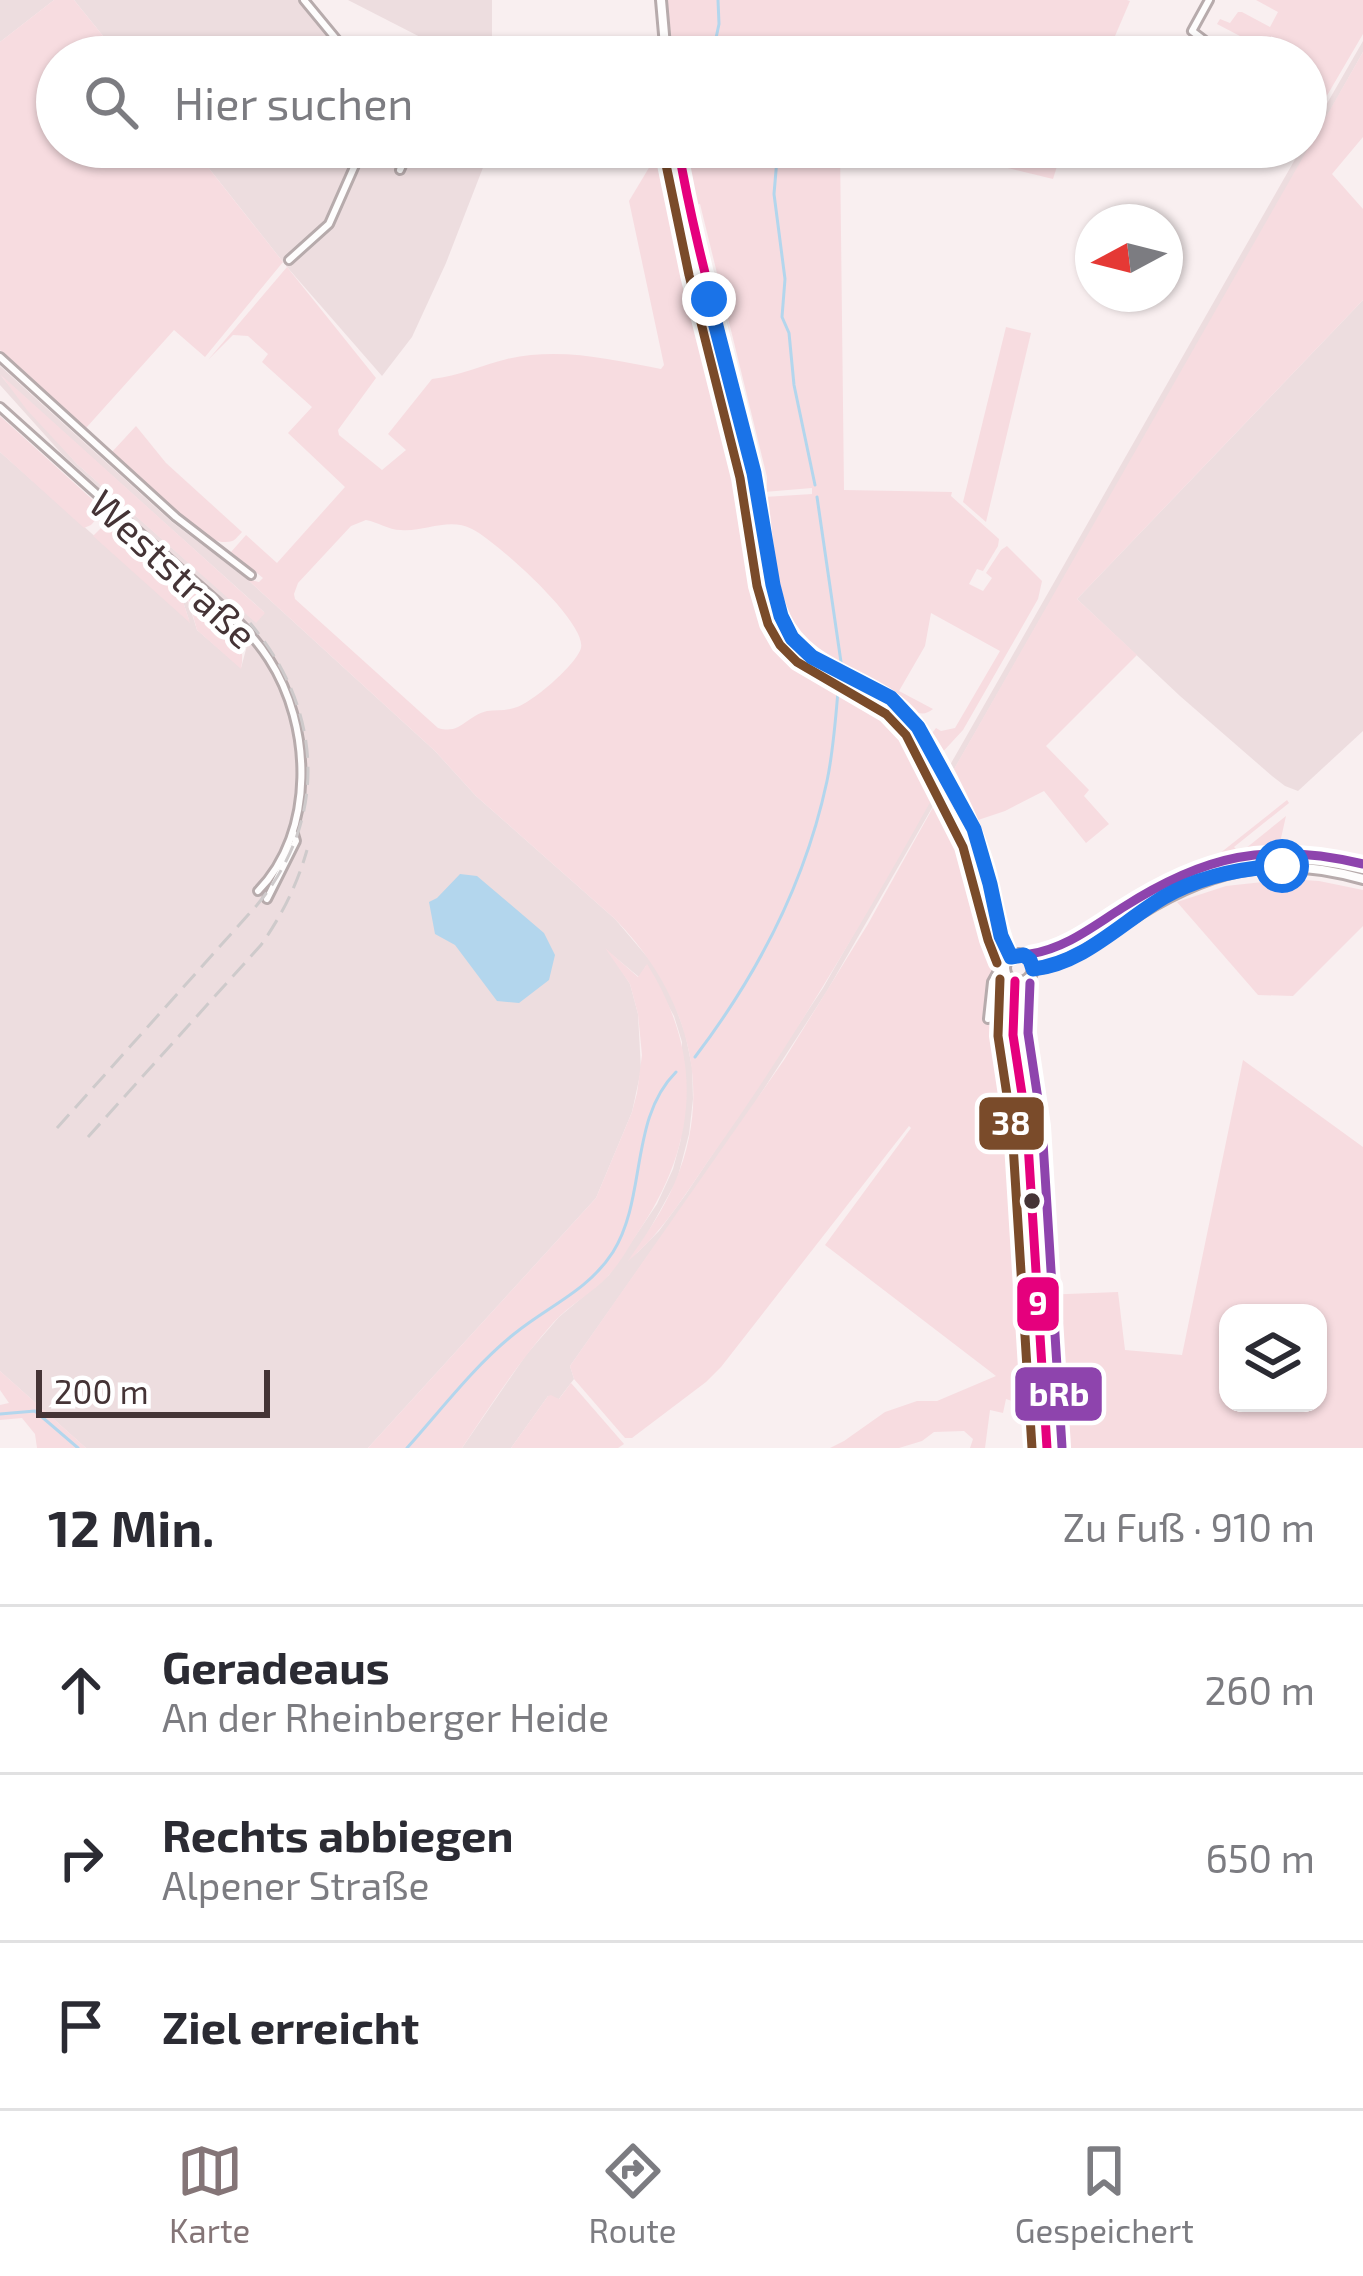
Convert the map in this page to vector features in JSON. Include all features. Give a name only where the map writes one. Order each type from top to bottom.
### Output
[{"type":"street","points":[[304,0],[334,36]]},
{"type":"street","points":[[662,0],[665,36]]},
{"type":"street","points":[[1199,36],[1192,31],[1209,0]]},
{"type":"street","points":[[289,260],[329,224],[354,168]]},
{"type":"street","points":[[682,168],[694,238],[754,473],[781,616],[792,638],[812,657],[891,698],[918,727],[974,829],[1001,936],[1011,957],[1006,970]]},
{"type":"street","points":[[0,357],[176,517],[251,575]]},
{"type":"street","name":"Weststraße","points":[[0,407],[248,630],[269,659],[291,705],[301,772],[293,830],[271,878],[258,891]]},
{"type":"street","name":"Weststraße","points":[[267,899],[296,841],[293,830]]},
{"type":"street","points":[[1033,969],[1065,962],[1171,893],[1228,873],[1293,866],[1363,879]]},
{"type":"street","points":[[1011,957],[1024,955],[1033,969],[1027,980],[1015,981]]},
{"type":"street","points":[[1006,970],[1015,981],[1012,1006],[1026,1124],[1047,1448]]},
{"type":"street","points":[[988,1019],[992,982],[1006,970]]},
{"type":"shaded area","points":[[0,0],[54,0],[0,42]]},
{"type":"shaded area","points":[[54,0],[74,0],[103,36],[36,36],[36,168],[209,168],[283,262],[205,357],[174,330],[86,428],[0,350],[0,42]]},
{"type":"shaded area","points":[[74,0],[304,0],[334,36],[103,36]]},
{"type":"shaded area","points":[[348,0],[492,0],[492,36],[418,36]]},
{"type":"shaded area","points":[[661,0],[1130,1],[1115,36],[664,36]]},
{"type":"shaded area","points":[[1256,0],[1363,0],[1363,34],[1327,96],[1327,36],[1240,36],[1217,24],[1220,19],[1230,23],[1242,12],[1270,27],[1278,12]]},
{"type":"shaded area","points":[[1363,41],[1363,52],[1327,116],[1327,104]]},
{"type":"shaded area","points":[[1363,52],[1363,137],[1332,174],[1363,209],[1363,300],[1077,599],[1137,655],[1046,746],[1089,790],[1084,796],[1109,824],[1086,843],[1044,791],[975,821],[950,776],[1297,168],[1327,168],[1327,115]]},
{"type":"shaded area","points":[[209,168],[483,168],[412,337],[382,376]]},
{"type":"shaded area","points":[[649,168],[671,168],[754,496],[774,616],[795,653],[810,665],[893,704],[912,723],[943,779],[778,1057],[676,1207],[628,1261],[665,1203],[687,1146],[692,1076],[676,1008],[660,977],[615,919],[476,796],[435,751],[247,579],[259,582],[263,578],[231,552],[246,535],[277,563],[345,487],[288,433],[312,407],[262,362],[268,354],[248,336],[233,335],[208,360],[287,267],[376,378],[338,430],[382,470],[406,450],[388,434],[432,379],[546,354],[661,369],[664,365],[629,201]],"holes":[[[366,520],[392,529],[455,524],[484,536],[538,583],[570,620],[579,636],[578,655],[531,700],[511,709],[480,713],[452,729],[438,728],[295,599],[298,583],[351,526]]]},
{"type":"shaded area","points":[[686,168],[840,168],[844,490],[952,492],[999,539],[983,571],[977,569],[969,584],[983,591],[992,578],[986,573],[1007,546],[1042,581],[1038,599],[963,730],[939,756],[929,737],[936,728],[955,728],[1000,651],[931,613],[925,646],[899,691],[933,709],[921,713],[890,690],[824,658],[801,639],[790,622],[777,581],[764,497],[812,494],[812,488],[764,492],[767,477],[700,204],[693,205]]},
{"type":"shaded area","points":[[1008,168],[1056,168],[1053,179]]},
{"type":"shaded area","points":[[1290,168],[1298,168],[827,991],[745,1118],[570,1366],[574,1379],[558,1400],[548,1396],[511,1448],[462,1448],[526,1355],[559,1317],[609,1275],[657,1204],[681,1139],[682,1042],[674,1016],[646,966],[639,977],[610,953],[630,984],[638,1014],[641,1070],[632,1112],[596,1198],[368,1448],[86,1448],[0,1371],[0,452],[189,620],[177,583],[155,545],[0,385],[0,366],[172,522],[247,579],[435,751],[476,796],[615,919],[654,965],[669,989],[685,1033],[693,1099],[677,1180],[636,1254],[686,1194],[823,988]],"holes":[[[1,376],[264,612],[256,622],[77,464]],[[161,545],[252,627],[241,668],[197,630],[180,575]]]},
{"type":"shaded area","points":[[1363,300],[1363,731],[1298,791],[1272,776],[1077,599]]},
{"type":"shaded area","points":[[1006,327],[1031,333],[986,522],[963,502]]},
{"type":"shaded area","points":[[0,374],[265,613],[256,623],[77,464]]},
{"type":"shaded area","points":[[0,416],[104,510],[91,525],[84,528],[0,452]]},
{"type":"shaded area","points":[[136,426],[166,463],[242,532],[235,539],[215,540],[200,532],[112,452]]},
{"type":"shaded area","points":[[112,517],[177,583],[190,623],[93,536]]},
{"type":"shaded area","points":[[184,584],[217,610],[234,631],[240,642],[241,669],[197,630]]},
{"type":"shaded area","points":[[946,784],[980,858],[1000,948],[995,970],[1021,1216],[1027,1370],[1035,1418],[1011,1414],[1012,1401],[1006,1399],[1003,1413],[990,1410],[985,1448],[970,1448],[973,1439],[964,1431],[934,1432],[899,1448],[830,1448],[885,1412],[917,1401],[937,1401],[996,1376],[825,1245],[909,1126],[721,1367],[632,1438],[625,1438],[574,1379],[570,1366],[784,1060]]},
{"type":"shaded area","points":[[1287,800],[1234,847],[1240,853],[1286,816],[1275,852],[1214,864],[1151,893],[1219,854]]},
{"type":"shaded area","points":[[1289,879],[1363,890],[1363,926],[1293,996],[1258,995],[1177,902],[1226,886]]},
{"type":"shaded area","points":[[605,948],[638,977],[647,964],[679,1034],[686,1102],[682,1136],[656,1204],[613,1271],[541,1338],[462,1448],[368,1448],[596,1198],[632,1112],[642,1055],[630,984]]},
{"type":"shaded area","points":[[1243,1060],[1363,1147],[1363,1448],[1052,1448],[1042,1295],[1118,1292],[1125,1350],[1182,1355]]},
{"type":"shaded area","points":[[0,1371],[86,1448],[37,1448],[35,1434],[22,1418],[0,1420],[0,1405],[9,1403],[0,1390]]},
{"type":"shaded area","points":[[571,1383],[624,1444],[618,1448],[511,1448],[548,1396],[559,1399]]},
{"type":"water","points":[[460,874],[477,876],[544,933],[555,955],[549,980],[519,1003],[497,1001],[455,945],[435,934],[429,902]]},
{"type":"waterway","points":[[716,36],[718,0]]},
{"type":"waterway","points":[[776,168],[774,194],[785,279],[782,317],[789,333],[794,385],[815,485]]},
{"type":"waterway","points":[[817,497],[841,662]]},
{"type":"waterway","points":[[695,1057],[759,960],[806,856],[829,769],[839,679]]},
{"type":"waterway","points":[[407,1448],[499,1347],[603,1266],[624,1231],[651,1112],[676,1072]]},
{"type":"waterway","points":[[0,1414],[35,1411],[78,1448]]},
{"type":"railway","points":[[57,1128],[257,905],[281,871],[297,836],[306,800],[303,726],[274,656],[250,623]]},
{"type":"railway","points":[[88,1137],[261,945],[288,899],[307,850]]},
{"type":"transit line","name":"38","points":[[667,168],[740,478],[757,586],[768,624],[797,662],[886,714],[906,735],[963,847],[997,963]]},
{"type":"transit line","name":"9","points":[[682,168],[755,475],[767,566],[782,618],[809,652],[883,694],[925,737],[974,834],[1011,957]]},
{"type":"transit line","name":"bRb","points":[[1030,954],[1067,942],[1152,890],[1209,865],[1266,854],[1363,864]]},
{"type":"transit line","name":"38","points":[[1000,979],[998,1036],[1012,1128],[1032,1448]]},
{"type":"transit line","name":"9","points":[[1015,981],[1013,1035],[1027,1127],[1047,1448]]},
{"type":"transit line","name":"bRb","points":[[1030,983],[1028,1033],[1042,1126],[1062,1447]]},
{"type":"route","points":[[709,299],[759,495],[781,616],[792,638],[812,657],[891,698],[910,715],[974,829],[1001,936],[1011,957],[1024,955],[1033,969],[1059,965],[1182,888],[1240,871],[1282,866]]}]
